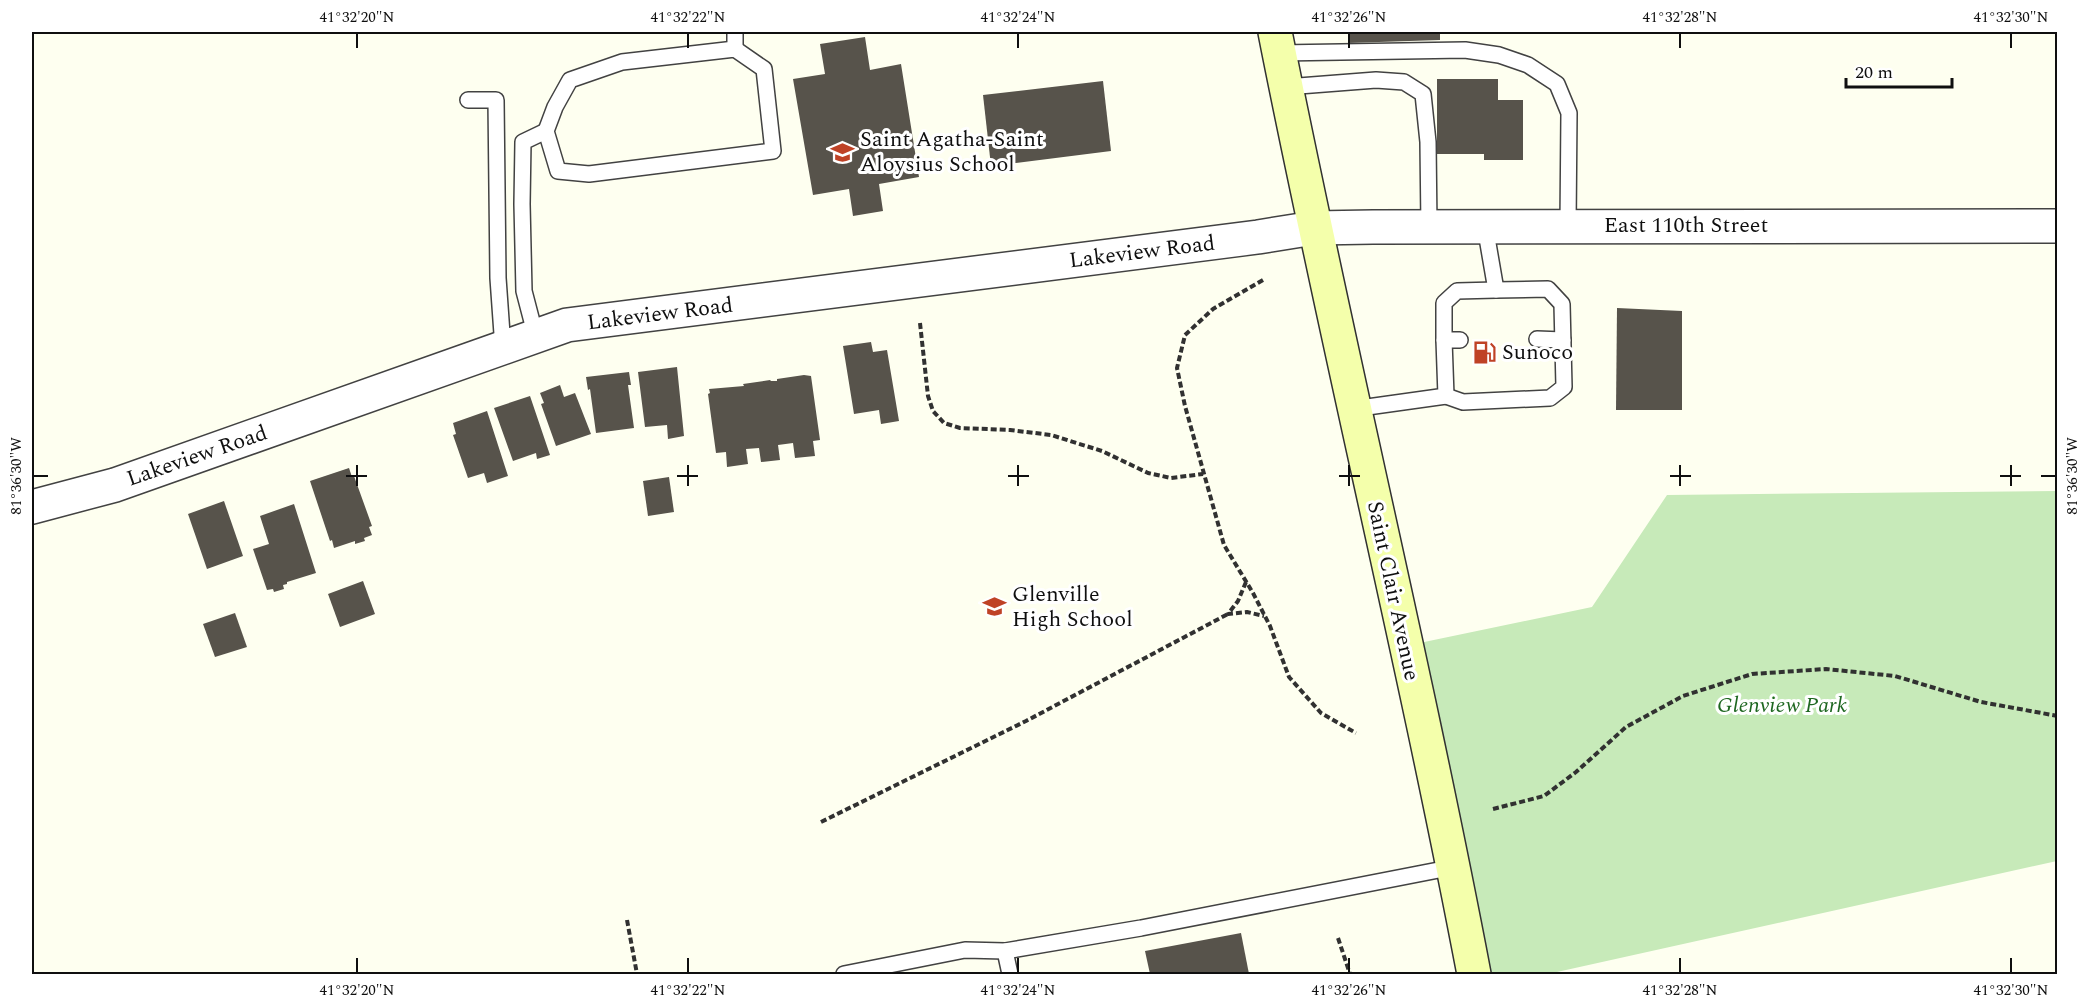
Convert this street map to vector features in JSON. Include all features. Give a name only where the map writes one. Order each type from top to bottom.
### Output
[{"type":"main road","name":"Saint Clair Avenue","points":[[1277,42],[1314,228],[1454,867],[1474,975]]},
{"type":"street","name":"East 110th Street","points":[[1314,228],[1568,225],[2058,226]]},
{"type":"street","name":"Lakeview Road","points":[[32,507],[115,485],[567,326],[1314,228]]},
{"type":"lane","points":[[735,32],[735,50]]},
{"type":"lane","points":[[1277,42],[1465,50],[1499,55],[1527,65],[1557,84],[1569,113],[1568,225]]},
{"type":"lane","points":[[735,50],[764,69],[772,151],[589,174],[558,171],[546,131],[555,107],[570,80],[622,62],[735,50]]},
{"type":"lane","points":[[1286,87],[1376,80],[1404,82],[1423,94],[1428,142],[1429,227]]},
{"type":"lane","points":[[468,100],[496,100],[498,278],[503,348]]},
{"type":"lane","points":[[536,337],[524,291],[523,142],[546,131]]},
{"type":"lane","points":[[1485,226],[1496,290]]},
{"type":"lane","points":[[1353,409],[1446,396],[1463,402],[1550,398],[1564,387],[1562,304],[1548,289],[1457,291],[1444,303],[1446,396]]},
{"type":"lane","points":[[1537,339],[1563,340]]},
{"type":"lane","points":[[1444,340],[1460,340]]},
{"type":"lane","points":[[844,975],[965,950],[1005,951],[1233,911],[1454,867]]},
{"type":"lane","points":[[1005,951],[1010,975]]},
{"type":"path","points":[[1263,280],[1213,309],[1185,335],[1177,368],[1224,545],[1264,616],[1289,677],[1321,713],[1356,734]]},
{"type":"path","points":[[920,323],[928,396],[933,411],[944,423],[960,428],[1010,430],[1051,435],[1102,451],[1148,473],[1172,478],[1204,474]]},
{"type":"path","points":[[1228,615],[1238,601],[1246,581]]},
{"type":"path","points":[[821,822],[1026,721],[1228,615],[1247,612],[1264,616]]},
{"type":"path","points":[[1493,809],[1544,796],[1576,772],[1626,727],[1683,696],[1752,674],[1826,669],[1896,676],[1981,702],[2058,716]]},
{"type":"path","points":[[627,920],[637,975]]},
{"type":"path","points":[[1338,938],[1350,975]]},
{"type":"green space","name":"Glenview Park","points":[[2057,491],[2057,861],[1548,974],[1474,974],[1405,646],[1592,607],[1667,495]]},
{"type":"building","points":[[1348,32],[1440,32],[1440,40],[1348,43]]},
{"type":"building","points":[[865,37],[870,70],[901,64],[919,177],[879,184],[883,211],[853,216],[849,189],[813,195],[793,79],[825,74],[820,44]]},
{"type":"building","points":[[1437,79],[1498,79],[1498,100],[1523,100],[1523,160],[1484,160],[1484,154],[1437,154]]},
{"type":"building","points":[[1103,81],[1111,151],[991,166],[983,95]]},
{"type":"building","points":[[1617,308],[1682,311],[1682,410],[1616,410]]},
{"type":"building","points":[[871,342],[873,352],[887,350],[899,421],[881,424],[879,410],[854,414],[843,346]]},
{"type":"building","points":[[677,367],[684,436],[668,439],[667,425],[645,427],[638,372]]},
{"type":"building","points":[[629,372],[631,385],[628,385],[634,428],[596,433],[590,389],[588,390],[586,377]]},
{"type":"building","points":[[811,376],[820,440],[813,441],[815,456],[795,458],[793,443],[778,445],[780,460],[761,462],[759,448],[746,449],[748,464],[727,467],[726,452],[716,453],[709,389],[744,386],[743,384],[777,381],[777,379]]},
{"type":"building","points":[[560,385],[564,397],[575,393],[591,434],[556,446],[541,404],[544,403],[540,393]]},
{"type":"building","points":[[530,396],[550,455],[537,459],[536,453],[513,461],[494,408]]},
{"type":"building","points":[[487,411],[508,476],[487,483],[484,473],[468,478],[453,435],[456,434],[453,423]]},
{"type":"building","points":[[349,468],[372,526],[369,527],[372,535],[364,538],[365,541],[355,544],[355,541],[334,548],[310,481]]},
{"type":"building","points":[[669,477],[674,512],[648,516],[643,481]]},
{"type":"building","points":[[224,501],[243,556],[207,569],[188,514]]},
{"type":"building","points":[[294,504],[316,573],[287,582],[283,585],[284,589],[274,592],[273,589],[267,590],[253,549],[269,544],[260,516]]},
{"type":"building","points":[[363,581],[375,614],[340,627],[328,594]]},
{"type":"building","points":[[235,613],[247,647],[215,657],[203,624]]},
{"type":"building","points":[[1241,933],[1249,974],[1150,974],[1145,951]]},
{"type":"place","name":"Saint Agatha-Saint Aloysius School","points":[[842,152]]},
{"type":"place","name":"Sunoco","points":[[1484,352]]},
{"type":"place","name":"Glenville High School","points":[[994,607]]}]
